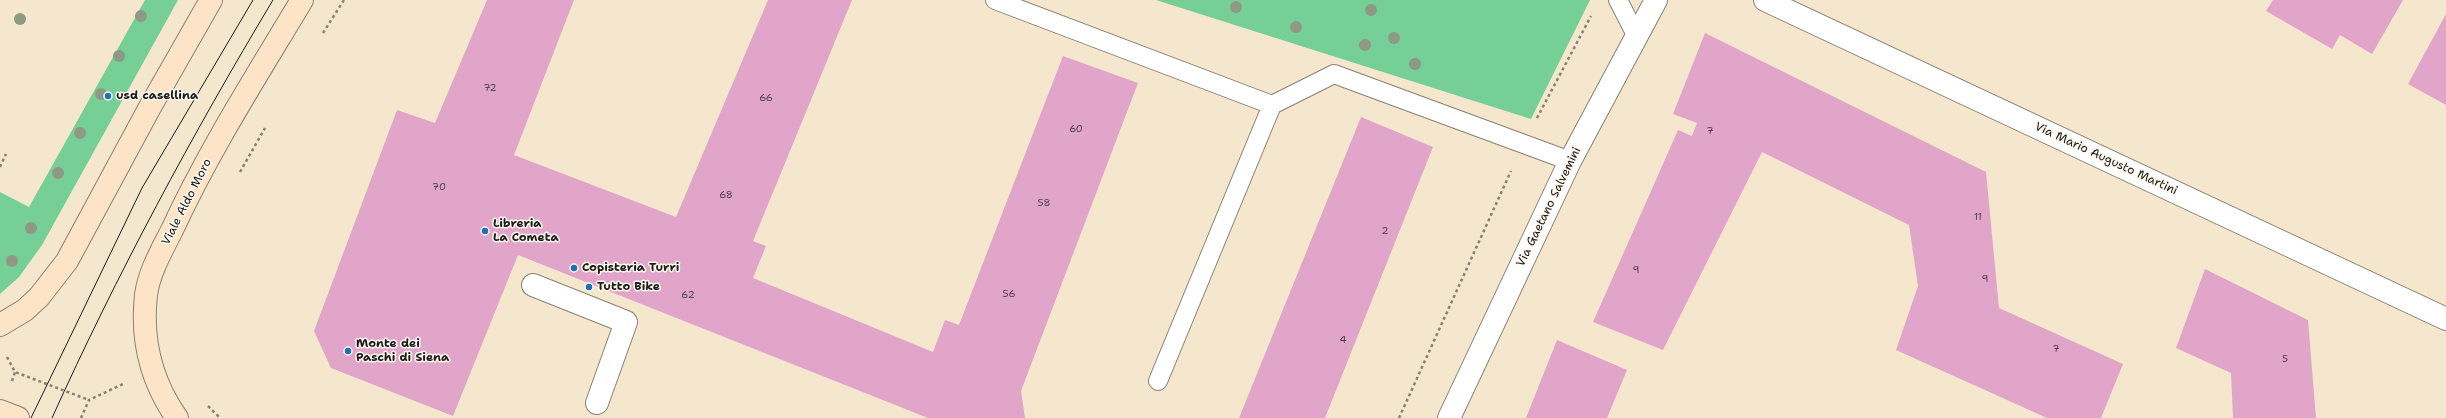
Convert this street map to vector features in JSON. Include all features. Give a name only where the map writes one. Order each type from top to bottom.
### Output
[{"type":"street","points":[[0,325],[25,310],[39,297],[68,261],[150,107],[212,0]]},
{"type":"street","name":"Viale Aldo Moro","points":[[177,418],[156,383],[148,357],[145,315],[150,280],[186,200],[302,0]]},
{"type":"street","name":"Via Gaetano Salvemini","points":[[1449,418],[1570,161],[1656,0]]},
{"type":"street","name":"Via Mario Augusto Martini","points":[[1765,0],[2446,319]]},
{"type":"street","points":[[533,285],[626,322],[597,403]]},
{"type":"street","points":[[0,411],[18,418]]},
{"type":"lane","points":[[995,0],[1272,105]]},
{"type":"lane","points":[[1618,0],[1636,35]]},
{"type":"lane","points":[[1158,381],[1272,105],[1334,74],[1524,142],[1570,161]]},
{"type":"path","points":[[320,37],[344,0]]},
{"type":"path","points":[[1399,418],[1524,142],[1593,14]]},
{"type":"path","points":[[238,176],[269,122]]},
{"type":"path","points":[[0,167],[6,154]]},
{"type":"path","points":[[6,355],[16,372],[88,400]]},
{"type":"path","points":[[204,402],[220,418]]},
{"type":"green space","name":"usd casellina","points":[[145,0],[178,0],[42,245],[19,277],[0,294],[0,192],[29,207]]},
{"type":"green space","points":[[1156,0],[1590,0],[1531,119]]},
{"type":"building","points":[[487,0],[574,0],[514,155],[676,217],[768,0],[852,0],[753,241],[766,246],[753,278],[933,352],[945,320],[959,325],[1063,56],[1138,83],[1021,391],[1025,418],[928,418],[518,255],[453,416],[331,368],[314,331],[397,110],[435,123]]},
{"type":"building","points":[[2273,0],[2403,0],[2372,54],[2340,35],[2332,49],[2266,11]]},
{"type":"building","points":[[2446,14],[2446,105],[2408,84]]},
{"type":"building","points":[[1705,33],[1986,172],[1999,308],[2123,364],[2101,418],[2047,418],[1896,350],[1918,286],[1909,225],[1762,152],[1663,350],[1593,322],[1678,130],[1692,136],[1697,123],[1673,114]]},
{"type":"building","points":[[1361,117],[1433,147],[1325,418],[1239,418]]},
{"type":"building","points":[[2205,269],[2308,320],[2316,418],[2233,418],[2231,373],[2176,348]]},
{"type":"building","points":[[1557,340],[1627,370],[1607,418],[1526,418]]},
{"type":"tram line","points":[[31,418],[142,188],[253,0]]},
{"type":"tram line","points":[[52,418],[77,364],[156,206],[213,102],[273,0]]},
{"type":"place","name":"usd casellina","points":[[108,96]]},
{"type":"place","name":"Libreria La Cometa","points":[[485,231]]},
{"type":"place","name":"Copisteria Turri","points":[[574,268]]},
{"type":"place","name":"Tutto Bike","points":[[589,287]]},
{"type":"place","name":"Monte dei Paschi di Siena","points":[[348,351]]}]
